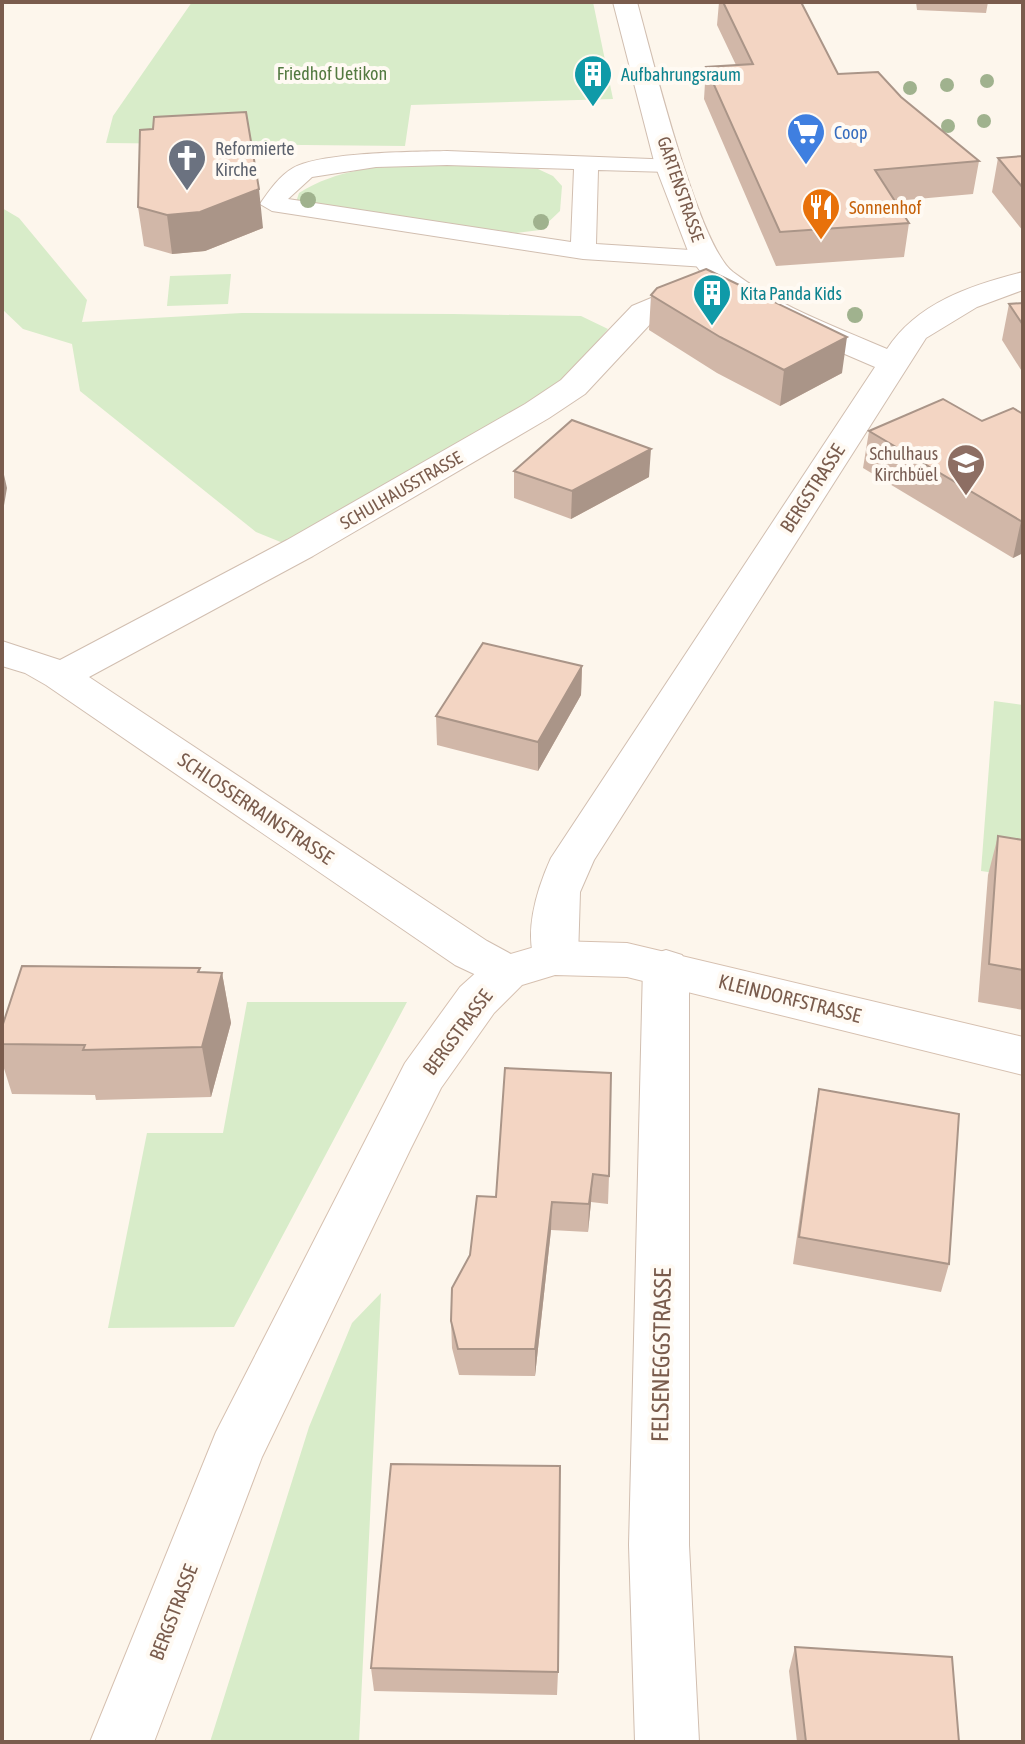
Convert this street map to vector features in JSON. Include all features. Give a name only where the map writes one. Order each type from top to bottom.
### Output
[{"type":"street","name":"GARTENSTRASSE","points":[[625,2],[669,165],[713,268]]},
{"type":"street","points":[[713,268],[800,323],[894,364]]},
{"type":"street","name":"SCHULHAUSSTRASSE","points":[[60,676],[300,548],[537,411],[573,387],[643,313],[713,268]]},
{"type":"street","name":"BERGSTRASSE","points":[[122,1742],[236,1451],[422,1077],[477,1000],[530,965],[573,858],[914,332],[948,308],[999,286],[1023,281]]},
{"type":"street","name":"SCHLOSSERRAINSTRASSE","points":[[2,653],[39,664],[60,676],[471,953],[530,965]]},
{"type":"street","name":"KLEINDORFSTRASSE","points":[[530,965],[627,960],[666,967],[1023,1056]]},
{"type":"street","name":"FELSENEGGSTRASSE","points":[[666,967],[659,1545],[667,1742]]},
{"type":"lane","points":[[669,165],[411,158],[335,165],[297,176],[272,204],[713,268]]},
{"type":"lane","points":[[583,251],[586,163]]},
{"type":"green space","name":"Friedhof Uetikon","points":[[192,2],[593,2],[613,99],[411,105],[405,146],[106,143],[113,116]]},
{"type":"green space","points":[[422,164],[538,169],[553,176],[562,186],[560,211],[540,230],[516,233],[296,202],[299,193],[343,174]]},
{"type":"green space","points":[[2,208],[19,218],[87,300],[82,322],[242,313],[453,314],[581,316],[608,329],[566,378],[523,408],[283,543],[256,532],[80,391],[72,344],[23,329],[2,309]]},
{"type":"green space","points":[[231,274],[228,304],[167,306],[170,276]]},
{"type":"green space","points":[[994,701],[1023,705],[1023,877],[981,871]]},
{"type":"green space","points":[[247,1002],[407,1002],[234,1327],[108,1328],[147,1133],[223,1133]]},
{"type":"green space","points":[[381,1293],[359,1742],[210,1742],[309,1427],[352,1323]]},
{"type":"building","points":[[723,2],[801,2],[838,74],[878,72],[901,97],[979,161],[875,170],[909,223],[780,232],[706,67],[753,64]]},
{"type":"building","points":[[246,112],[259,189],[200,212],[167,215],[138,207],[140,130],[153,129],[154,117]]},
{"type":"building","points":[[1023,156],[1023,188],[998,158]]},
{"type":"building","points":[[706,269],[847,337],[784,370],[720,337],[651,295],[657,288]]},
{"type":"building","points":[[1023,303],[1023,325],[1009,304]]},
{"type":"building","points":[[943,399],[982,421],[1013,408],[1023,414],[1023,520],[869,431]]},
{"type":"building","points":[[572,420],[651,449],[572,491],[514,471]]},
{"type":"building","points":[[483,643],[582,666],[538,742],[436,716]]},
{"type":"building","points":[[998,836],[1023,840],[1023,970],[989,964]]},
{"type":"building","points":[[22,966],[200,968],[198,972],[222,973],[202,1047],[83,1050],[85,1045],[2,1044],[2,1027]]},
{"type":"building","points":[[505,1068],[611,1073],[609,1176],[593,1174],[589,1204],[552,1202],[535,1349],[458,1349],[451,1321],[452,1288],[470,1255],[477,1196],[496,1197]]},
{"type":"building","points":[[819,1089],[959,1114],[949,1264],[799,1237]]},
{"type":"building","points":[[391,1464],[560,1466],[558,1672],[371,1668]]},
{"type":"building","points":[[795,1647],[952,1657],[959,1742],[806,1742]]},
{"type":"place","name":"Aufbahrungsraum","points":[[593,108]]},
{"type":"place","name":"Coop","points":[[806,166]]},
{"type":"place","name":"Reformierte Kirche","points":[[187,192]]},
{"type":"place","name":"Sonnenhof","points":[[821,241]]},
{"type":"place","name":"Kita Panda Kids","points":[[712,327]]},
{"type":"place","name":"Schulhaus Kirchbüel","points":[[966,497]]}]
